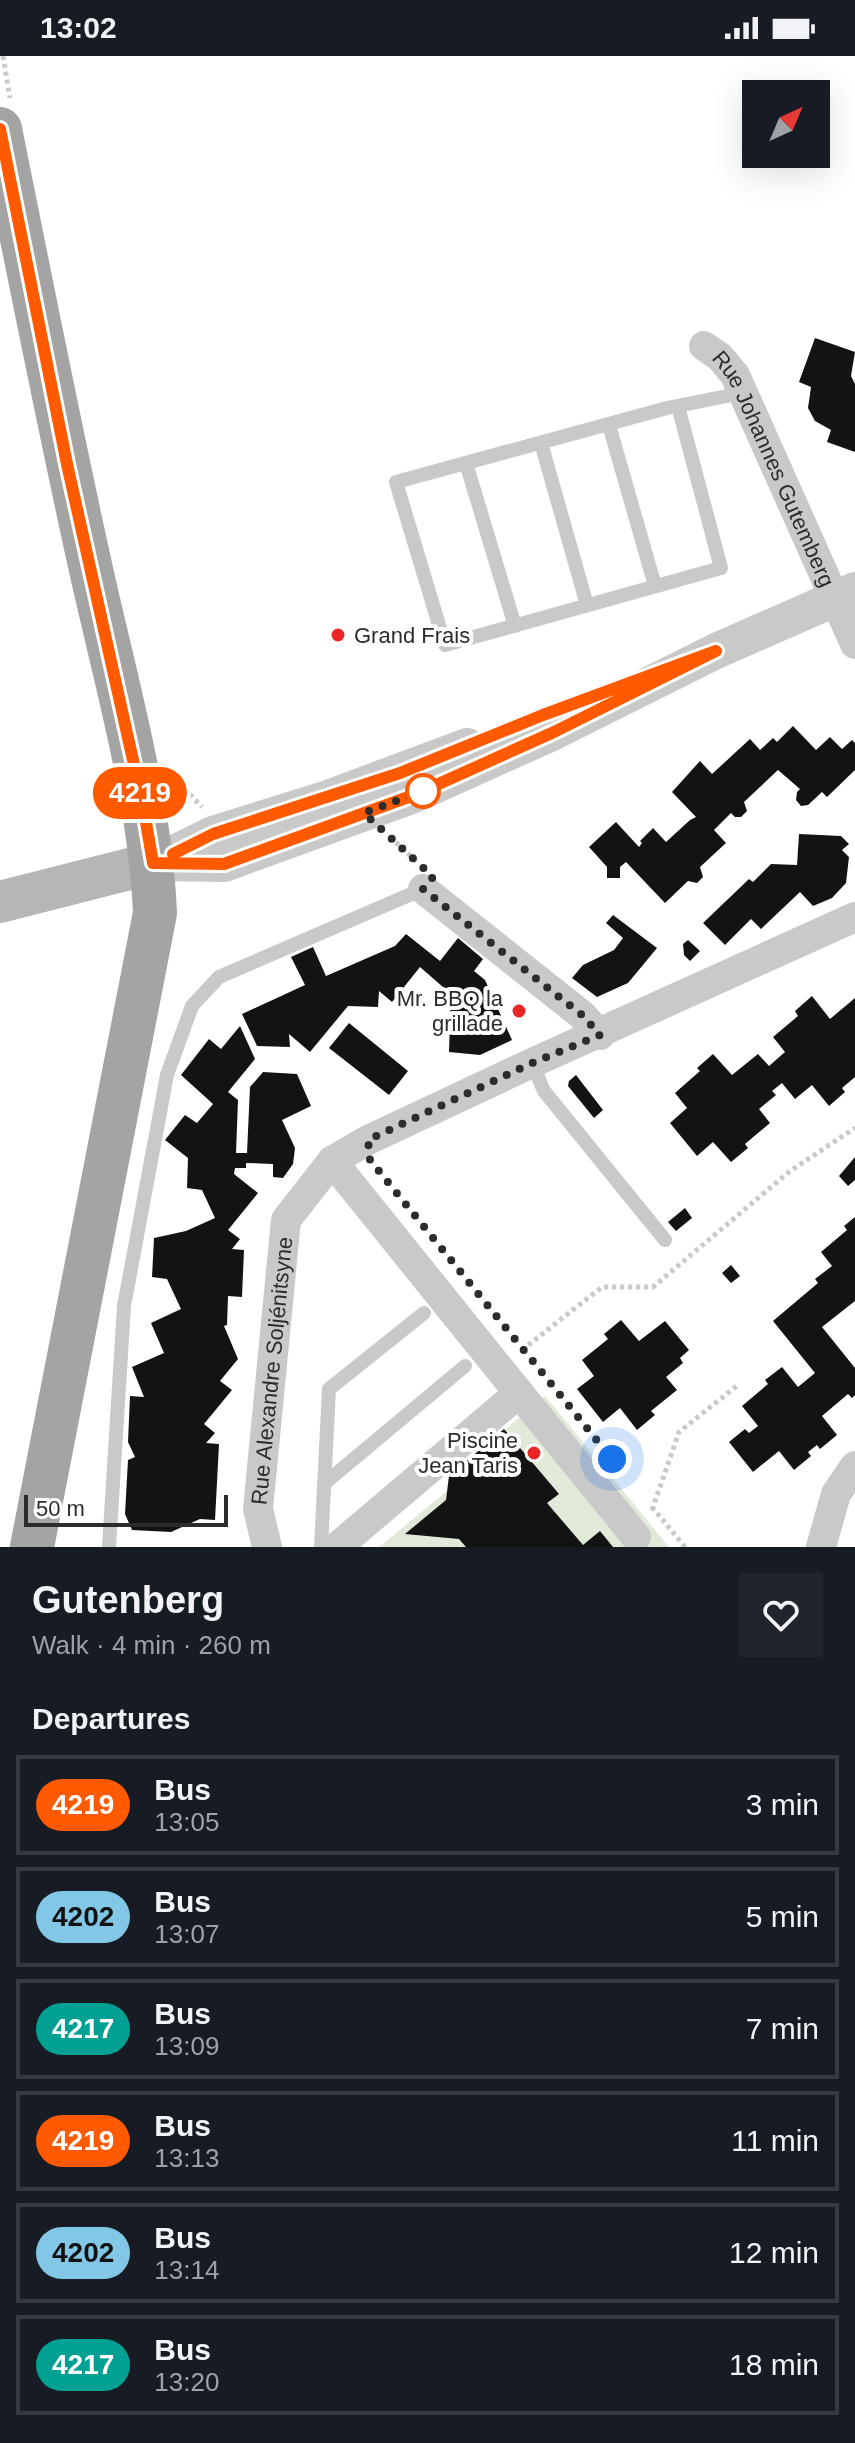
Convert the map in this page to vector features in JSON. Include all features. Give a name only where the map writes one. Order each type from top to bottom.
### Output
[{"type":"main road","points":[[0,129],[67,464],[143,805],[153,863],[155,913],[32,1547]]},
{"type":"main road","points":[[0,902],[153,863]]},
{"type":"street","name":"Rue Johannes Gutemberg","points":[[704,346],[728,366],[845,594],[855,644]]},
{"type":"street","points":[[153,863],[224,864],[414,795],[554,732],[716,651],[845,594]]},
{"type":"street","points":[[153,863],[213,834],[400,773],[543,715],[716,651]]},
{"type":"street","points":[[423,889],[582,1015],[600,1035]]},
{"type":"street","name":"Rue Alexandre Soljénitsyne","points":[[267,1547],[258,1509],[286,1220],[332,1161],[368,1140],[532,1063],[600,1035],[855,917]]},
{"type":"street","points":[[332,1161],[519,1393],[643,1529]]},
{"type":"street","points":[[337,1547],[519,1393]]},
{"type":"street","points":[[821,1547],[836,1494],[855,1466]]},
{"type":"lane","points":[[678,406],[721,568],[445,645],[396,482],[678,406],[742,393]]},
{"type":"lane","points":[[609,425],[655,586]]},
{"type":"lane","points":[[541,443],[587,605]]},
{"type":"lane","points":[[466,463],[515,626]]},
{"type":"lane","points":[[109,1547],[124,1306],[167,1075],[192,1006],[219,977],[423,889]]},
{"type":"lane","points":[[532,1063],[544,1091],[665,1240]]},
{"type":"lane","points":[[321,1547],[329,1389],[424,1313]]},
{"type":"lane","points":[[325,1483],[465,1366]]},
{"type":"path","points":[[364,813],[433,877],[423,889]]},
{"type":"path","points":[[522,1350],[602,1287],[653,1287],[790,1171],[855,1128]]},
{"type":"path","points":[[513,1338],[532,1362]]},
{"type":"path","points":[[643,1529],[679,1432],[738,1385]]},
{"type":"path","points":[[642,1496],[685,1547]]},
{"type":"green space","name":"Piscine Jean Taris","points":[[545,1396],[669,1547],[379,1547],[447,1491],[449,1476]]},
{"type":"building","points":[[815,338],[855,352],[851,376],[855,384],[855,452],[827,442],[831,430],[815,421],[808,408],[811,387],[799,382]]},
{"type":"building","points":[[793,726],[816,750],[830,737],[842,749],[852,740],[855,743],[855,770],[827,797],[822,792],[808,805],[801,806],[796,800],[800,789],[778,770],[744,802],[747,811],[741,817],[731,813],[714,830],[726,843],[700,867],[703,877],[697,883],[688,881],[665,903],[626,862],[620,867],[620,878],[607,878],[607,867],[589,847],[616,822],[639,847],[640,841],[653,828],[666,842],[696,817],[672,792],[700,761],[712,774],[750,739],[760,750],[773,738],[777,742]]},
{"type":"building","points":[[799,834],[841,836],[849,844],[842,850],[849,857],[846,883],[832,898],[813,906],[800,892],[761,929],[751,919],[725,945],[703,923],[749,879],[753,882],[771,864],[797,865]]},
{"type":"building","points":[[613,915],[657,948],[628,983],[597,997],[572,978],[583,965],[614,950],[623,938],[606,923]]},
{"type":"building","points":[[406,934],[440,961],[458,938],[483,959],[474,971],[485,980],[512,1040],[480,1055],[449,1052],[451,994],[420,967],[392,1002],[379,991],[378,1007],[348,1006],[310,1052],[289,1034],[290,1047],[257,1046],[242,1014],[305,985],[291,957],[313,947],[326,976],[395,946]]},
{"type":"building","points":[[688,940],[700,951],[690,961],[684,955],[683,944]]},
{"type":"building","points":[[812,996],[830,1019],[855,998],[855,1077],[842,1088],[845,1092],[829,1106],[812,1085],[795,1099],[782,1083],[772,1091],[776,1095],[759,1109],[770,1123],[745,1144],[748,1148],[731,1162],[713,1142],[697,1156],[670,1123],[687,1108],[675,1093],[700,1071],[697,1068],[713,1054],[732,1075],[758,1054],[769,1066],[785,1052],[773,1037],[798,1016],[795,1011]]},
{"type":"building","points":[[349,1023],[408,1071],[389,1095],[329,1048]]},
{"type":"building","points":[[240,1026],[255,1059],[228,1092],[238,1100],[236,1153],[247,1153],[250,1087],[263,1072],[297,1074],[311,1106],[282,1120],[295,1148],[293,1164],[283,1178],[273,1177],[273,1164],[246,1163],[246,1168],[235,1168],[234,1174],[258,1193],[228,1230],[240,1239],[232,1249],[244,1250],[242,1297],[228,1296],[227,1325],[224,1326],[238,1359],[220,1381],[232,1390],[204,1424],[215,1433],[206,1443],[219,1444],[215,1520],[200,1519],[171,1532],[132,1530],[125,1514],[128,1460],[135,1457],[128,1442],[130,1396],[144,1397],[132,1367],[164,1353],[151,1323],[181,1309],[167,1279],[152,1277],[154,1238],[186,1231],[215,1218],[202,1190],[187,1188],[188,1158],[165,1140],[185,1115],[197,1123],[213,1104],[181,1075],[209,1039],[221,1049]]},
{"type":"building","points":[[576,1075],[603,1110],[594,1118],[568,1086]]},
{"type":"building","points":[[855,1157],[855,1180],[848,1186],[839,1176]]},
{"type":"building","points":[[685,1208],[692,1218],[676,1231],[668,1222]]},
{"type":"building","points":[[855,1217],[855,1301],[822,1327],[855,1368],[855,1395],[852,1398],[848,1394],[822,1416],[837,1435],[820,1449],[817,1445],[808,1452],[811,1456],[794,1470],[779,1451],[753,1472],[729,1442],[745,1429],[749,1433],[758,1426],[742,1406],[768,1384],[765,1380],[782,1367],[798,1387],[815,1373],[773,1321],[818,1283],[815,1279],[832,1266],[821,1252],[847,1230],[844,1226]]},
{"type":"building","points":[[731,1265],[740,1276],[731,1283],[722,1273]]},
{"type":"building","points":[[621,1320],[639,1341],[665,1321],[689,1350],[680,1358],[683,1363],[666,1377],[677,1390],[651,1411],[655,1415],[637,1430],[620,1408],[603,1422],[577,1389],[594,1376],[582,1360],[608,1339],[604,1334]]},
{"type":"building","points":[[504,1429],[559,1494],[547,1503],[583,1545],[600,1531],[613,1547],[466,1547],[459,1539],[405,1534],[446,1500],[449,1476]]},
{"type":"bus line","name":"4219","points":[[0,129],[67,464],[143,805],[153,863],[224,864],[414,795],[554,732],[716,651],[543,715],[400,773],[213,834],[173,854]]},
{"type":"place","name":"Grand Frais","points":[[338,635]]},
{"type":"place","name":"Mr. BBQ la grillade","points":[[519,1011]]},
{"type":"place","name":"Piscine Jean Taris","points":[[534,1453]]},
{"type":"route","points":[[423,791],[364,813],[433,877],[423,889],[582,1015],[600,1035],[532,1063],[368,1140],[370,1160],[612,1459]]}]
